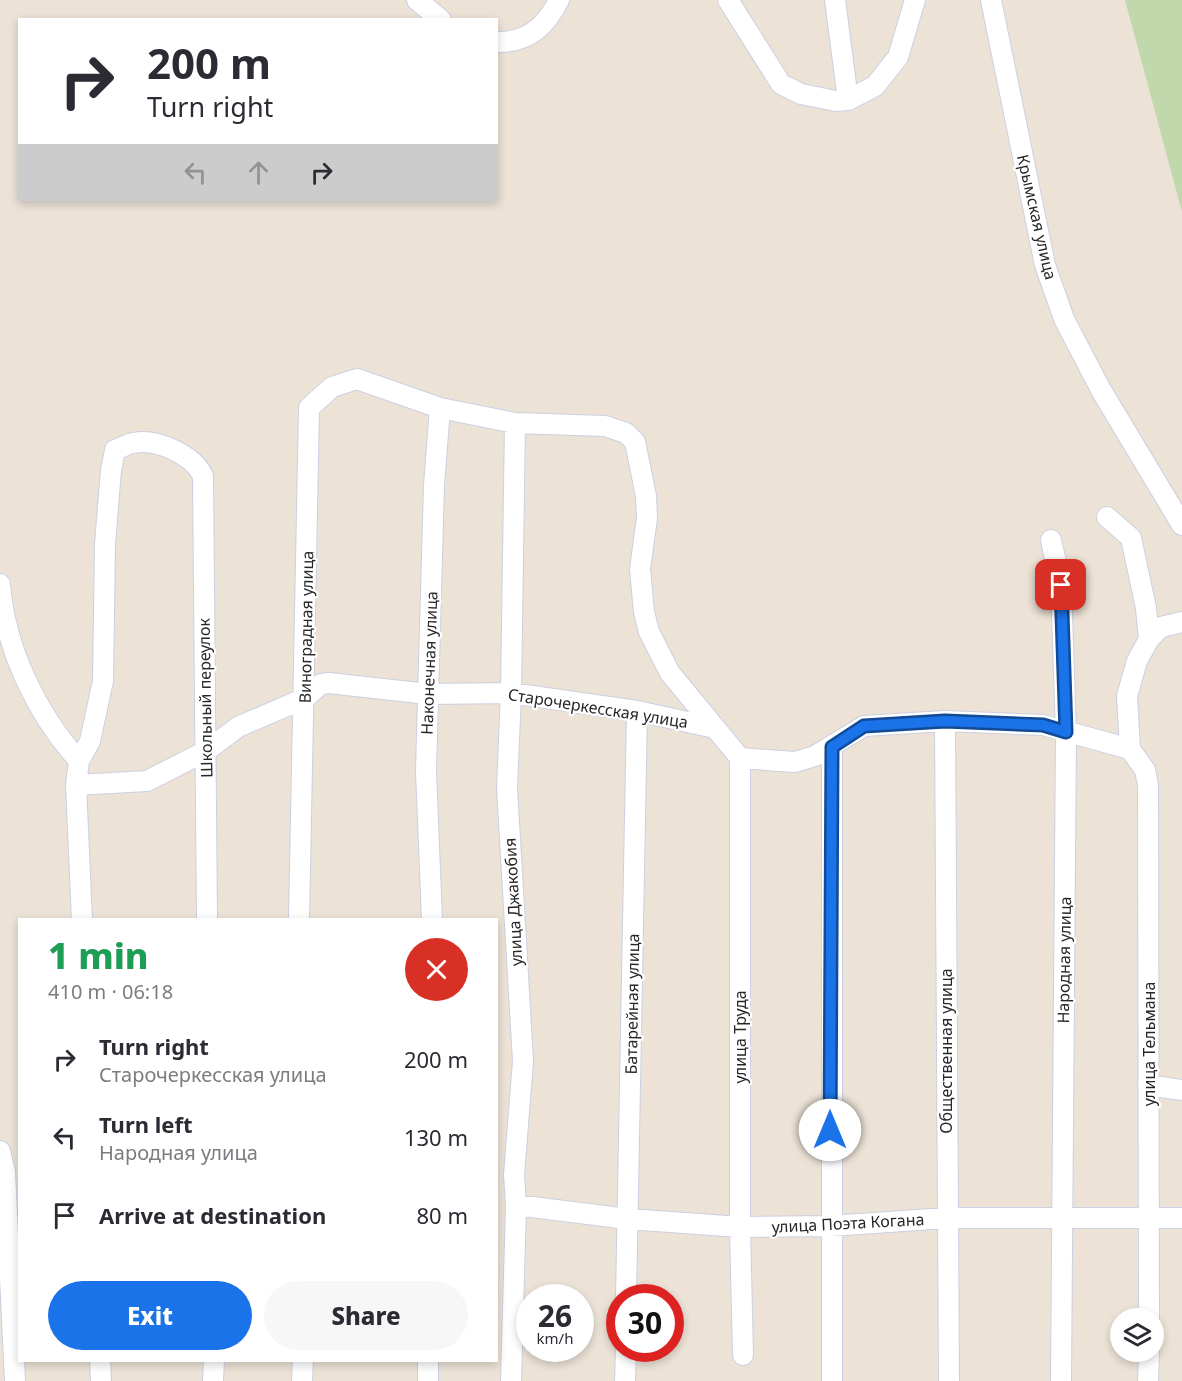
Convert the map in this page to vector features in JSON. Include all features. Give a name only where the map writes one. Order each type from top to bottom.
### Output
[{"type":"street","points":[[417,0],[439,18]]},
{"type":"street","points":[[498,42],[511,42],[531,35],[549,19],[559,0]]},
{"type":"street","points":[[728,0],[781,84],[801,94],[826,100],[848,100],[875,86],[898,57],[915,0]]},
{"type":"street","points":[[835,0],[848,100]]},
{"type":"street","name":"Крымская улица","points":[[991,0],[1045,265],[1064,319],[1101,390],[1179,519]]},
{"type":"street","name":"Виноградная улица","points":[[299,918],[300,757],[305,698],[309,408],[332,387],[357,379],[441,408],[515,423],[605,426],[626,433],[635,442],[642,466],[647,518],[640,569],[644,612],[650,632],[670,673],[716,728]]},
{"type":"street","name":"Наконечная улица","points":[[432,918],[426,771],[434,485],[441,408]]},
{"type":"street","name":"улица Джакобия","points":[[511,1381],[516,1205],[505,1175],[523,1060],[507,788],[512,693],[515,423]]},
{"type":"street","name":"Школьный переулок","points":[[79,761],[90,741],[103,681],[105,544],[115,450],[133,442],[162,446],[187,457],[203,476],[207,918]]},
{"type":"street","points":[[1107,517],[1131,538],[1146,608],[1149,639]]},
{"type":"street","name":"Народная улица","points":[[1051,540],[1061,585],[1066,732],[1061,1381]]},
{"type":"street","points":[[0,584],[2,608],[18,659],[37,704],[59,739],[79,761],[76,785],[82,918]]},
{"type":"street","points":[[716,728],[741,758],[795,762],[815,756],[864,726],[945,721],[1043,725],[1130,749],[1127,696],[1137,661],[1149,639],[1161,627],[1182,622]]},
{"type":"street","name":"Старочеркесская улица","points":[[76,785],[147,781],[206,750],[238,728],[305,698],[321,684],[329,683],[428,694],[512,693],[637,711],[716,728]]},
{"type":"street","name":"Батарейная улица","points":[[626,1284],[637,711]]},
{"type":"street","name":"Общественная улица","points":[[945,721],[949,1381]]},
{"type":"street","points":[[832,747],[830,1226],[832,1381]]},
{"type":"street","name":"улица Тельмана","points":[[1130,749],[1145,770],[1148,785],[1148,1085],[1151,1218],[1149,1308]]},
{"type":"street","name":"улица Труда","points":[[741,758],[740,1227],[743,1355]]},
{"type":"street","points":[[1148,1085],[1182,1090]]},
{"type":"street","points":[[0,1151],[12,1172],[9,1262],[15,1381]]},
{"type":"street","name":"улица Поэта Когана","points":[[516,1205],[628,1219],[740,1227],[830,1226],[947,1218],[1182,1218]]},
{"type":"street","points":[[100,1362],[101,1381]]},
{"type":"street","points":[[213,1381],[214,1362]]},
{"type":"street","points":[[302,1381],[303,1362]]},
{"type":"street","points":[[428,1362],[428,1381]]},
{"type":"street","points":[[625,1381],[626,1362]]},
{"type":"street","points":[[1148,1381],[1149,1362]]},
{"type":"green space","points":[[1125,0],[1182,0],[1182,212]]},
{"type":"route","points":[[830,1130],[832,747],[864,726],[945,721],[1043,725],[1066,732],[1061,585]]}]
